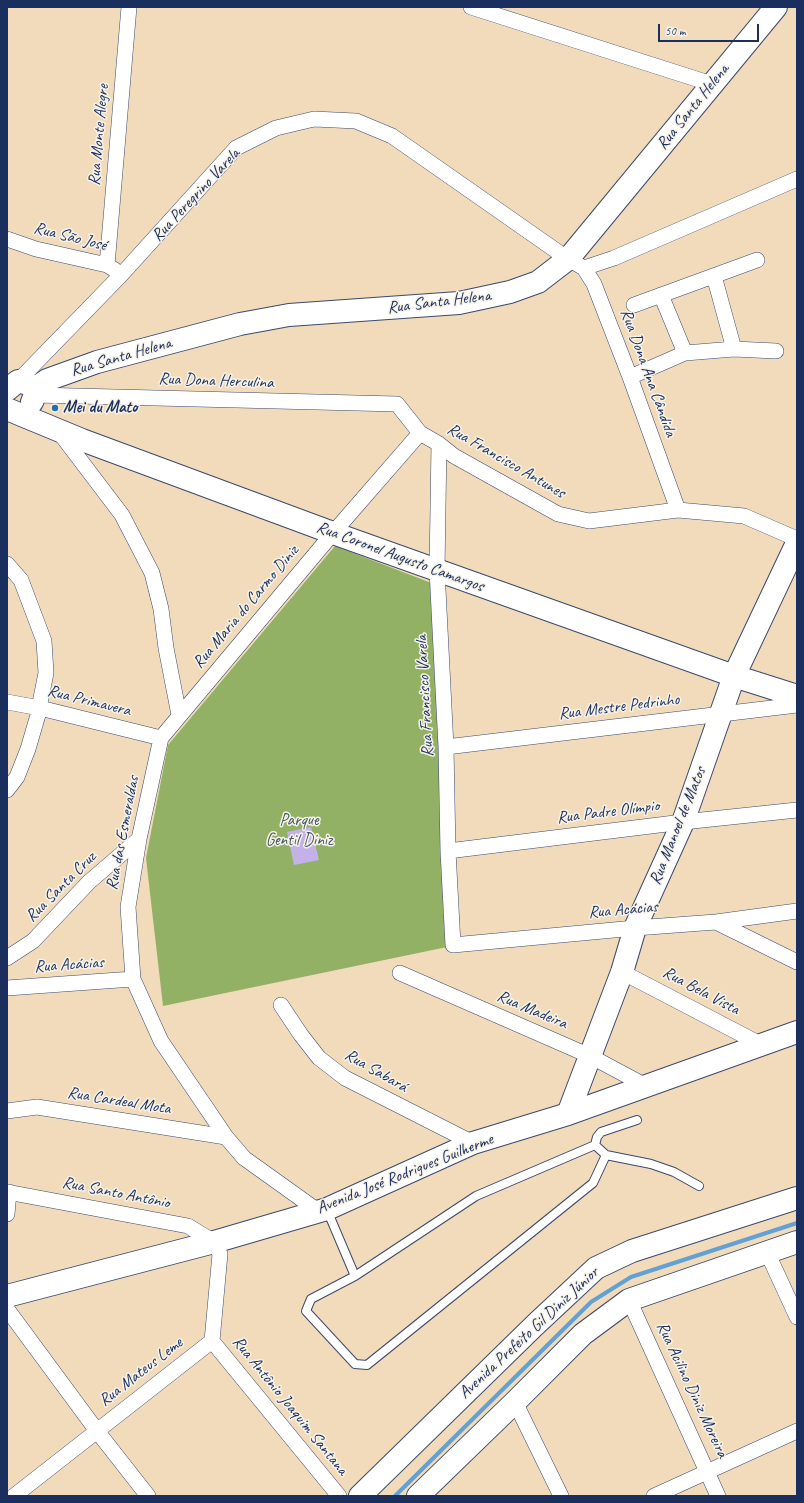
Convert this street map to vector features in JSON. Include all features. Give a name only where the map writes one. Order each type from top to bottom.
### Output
[{"type":"street","name":"Rua Monte Alegre","points":[[107,265],[129,7]]},
{"type":"street","points":[[471,7],[712,84]]},
{"type":"street","name":"Rua Santa Helena","points":[[576,264],[712,84],[776,7]]},
{"type":"street","name":"Rua Peregrino Varela","points":[[24,391],[122,274],[236,148],[276,128],[314,119],[356,121],[392,136],[576,264]]},
{"type":"street","name":"Rua Santa Helena","points":[[24,391],[97,362],[240,324],[289,315],[411,308],[459,303],[510,292],[538,282],[576,264],[614,258],[797,179]]},
{"type":"street","name":"Rua São José","points":[[7,239],[36,249],[107,265],[122,274]]},
{"type":"street","points":[[634,305],[757,260]]},
{"type":"street","name":"Rua Dona Ana Cândida","points":[[576,264],[594,284],[630,376],[678,510]]},
{"type":"street","points":[[714,276],[734,349]]},
{"type":"street","points":[[661,295],[685,353]]},
{"type":"street","points":[[630,376],[685,353],[734,349],[776,351]]},
{"type":"street","name":"Rua Dona Herculina","points":[[24,391],[397,404]]},
{"type":"street","name":"Rua Coronel Augusto Camargos","points":[[24,391],[57,430],[333,533],[734,676],[797,696]]},
{"type":"street","name":"Rua Francisco Antunes","points":[[397,404],[420,433],[439,444],[454,456],[558,514],[589,521],[678,510],[744,516],[797,539]]},
{"type":"street","points":[[57,430],[122,514],[152,573],[161,609],[166,648],[179,715]]},
{"type":"street","name":"Rua Maria do Carmo Diniz","points":[[179,715],[420,433]]},
{"type":"street","name":"Rua Francisco Varela","points":[[439,444],[437,570],[446,747],[448,852],[453,945]]},
{"type":"street","name":"Rua Manoel de Matos","points":[[568,1114],[622,972],[635,928],[684,822],[734,676],[797,543]]},
{"type":"street","points":[[7,564],[21,580],[44,641],[46,673],[40,708],[28,749],[17,777],[7,790]]},
{"type":"street","name":"Rua Primavera","points":[[7,702],[40,708],[161,738]]},
{"type":"street","name":"Rua Mestre Pedrinho","points":[[446,747],[797,705]]},
{"type":"street","name":"Rua das Esmeraldas","points":[[179,715],[161,738],[139,839],[128,907],[133,979],[161,1041],[226,1137],[244,1158],[322,1210]]},
{"type":"street","name":"Rua Padre Olímpio","points":[[448,852],[684,822],[797,810]]},
{"type":"street","name":"Rua Santa Cruz","points":[[7,958],[33,941],[89,882],[139,839]]},
{"type":"street","name":"Rua Acácias","points":[[453,945],[716,922],[797,911]]},
{"type":"street","points":[[716,922],[797,962]]},
{"type":"street","name":"Rua Bela Vista","points":[[622,972],[762,1045]]},
{"type":"street","name":"Rua Madeira","points":[[400,973],[590,1056],[646,1086]]},
{"type":"street","name":"Rua Acácias","points":[[7,988],[133,979]]},
{"type":"street","name":"Rua Sabará","points":[[281,1005],[319,1058],[344,1078],[473,1143]]},
{"type":"street","name":"Avenida José Rodrigues Guilherme","points":[[7,1296],[214,1242],[322,1210],[473,1143],[568,1114],[797,1032]]},
{"type":"street","name":"Rua Cardeal Mota","points":[[7,1111],[37,1107],[226,1137]]},
{"type":"street","points":[[7,1214],[8,1192]]},
{"type":"street","name":"Rua Santo Antônio","points":[[8,1192],[188,1226],[214,1242]]},
{"type":"street","name":"Avenida Prefeito Gil Diniz Júnior","points":[[360,1496],[535,1324],[596,1268],[632,1251],[797,1198]]},
{"type":"street","points":[[212,1341],[220,1254],[214,1242]]},
{"type":"street","points":[[418,1496],[583,1334],[629,1300],[797,1242]]},
{"type":"street","points":[[767,1252],[797,1317]]},
{"type":"street","name":"Rua Acilino Diniz Moreira","points":[[629,1300],[718,1496]]},
{"type":"street","points":[[7,1309],[96,1431],[148,1496]]},
{"type":"street","name":"Rua Mateus Leme","points":[[14,1496],[212,1341]]},
{"type":"street","name":"Rua Antônio Joaquim Santana","points":[[212,1341],[339,1496]]},
{"type":"street","points":[[515,1402],[561,1496]]},
{"type":"street","points":[[654,1496],[797,1431]]},
{"type":"lane","points":[[595,1145],[597,1137],[601,1132],[637,1120]]},
{"type":"lane","points":[[595,1145],[606,1156],[652,1164],[674,1172],[700,1186]]},
{"type":"lane","points":[[595,1145],[476,1196],[355,1276],[311,1298],[306,1311],[356,1364],[367,1365],[593,1183],[606,1156]]},
{"type":"lane","points":[[322,1210],[355,1276]]},
{"type":"green space","name":"Parque Gentil Diniz","points":[[335,546],[434,584],[447,947],[163,1006],[146,858],[168,745]]},
{"type":"building","points":[[311,827],[319,860],[294,865],[287,832]]},
{"type":"waterway","points":[[395,1496],[591,1302],[631,1277],[797,1223]]},
{"type":"place","name":"Mei du Mato","points":[[55,408]]}]
